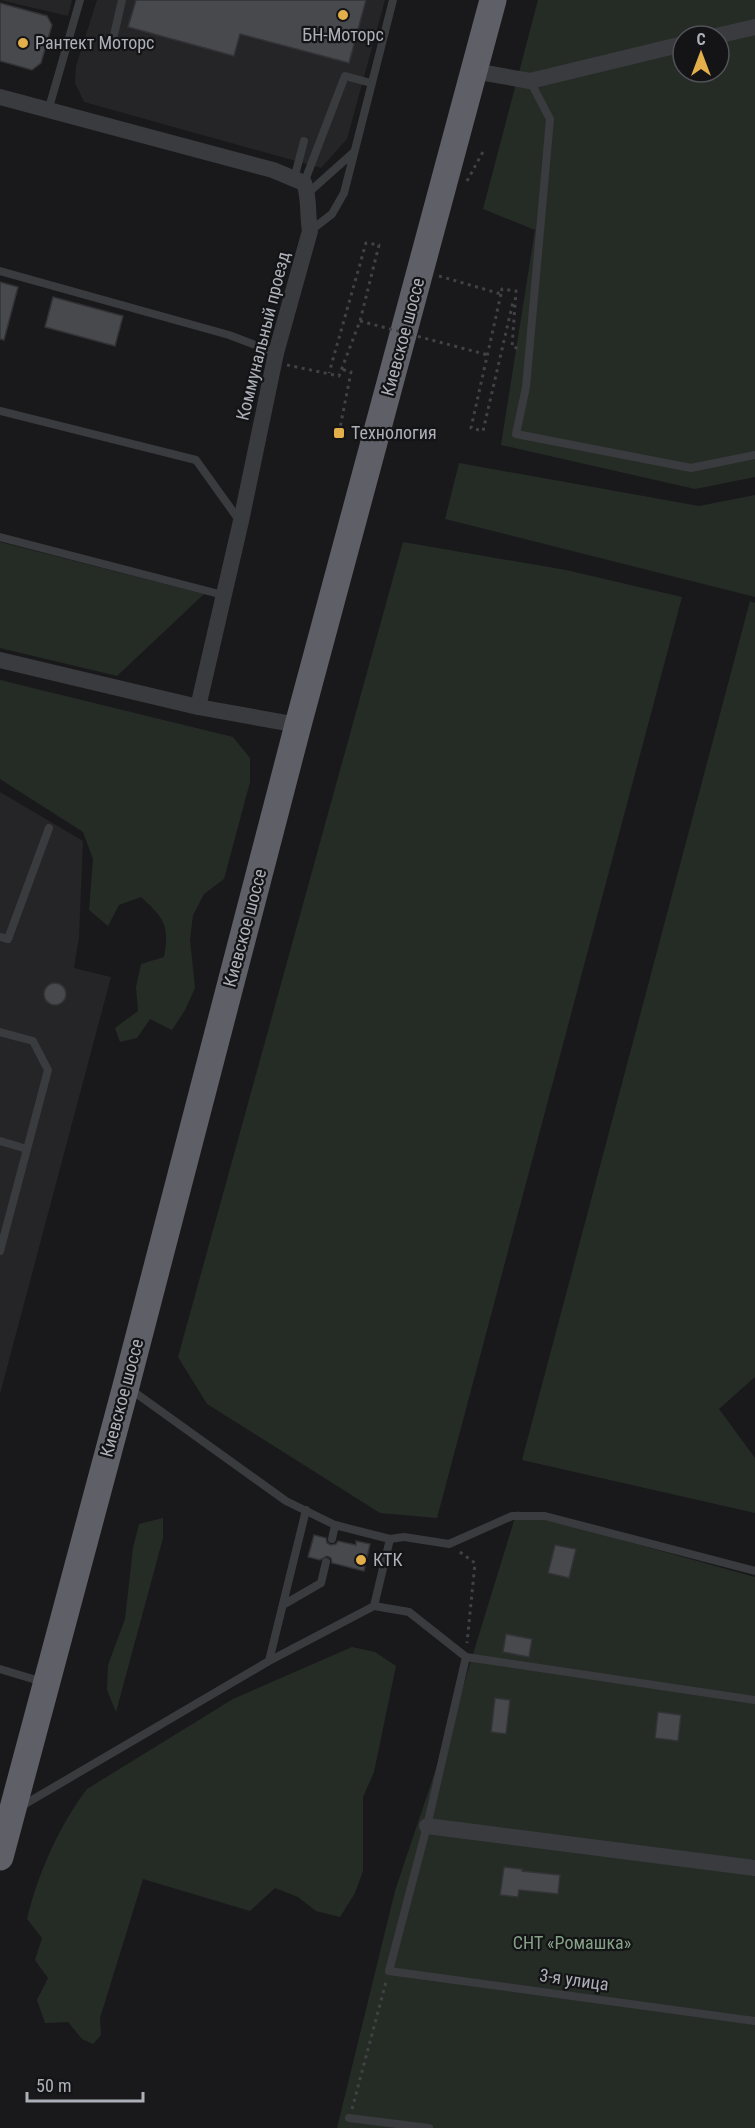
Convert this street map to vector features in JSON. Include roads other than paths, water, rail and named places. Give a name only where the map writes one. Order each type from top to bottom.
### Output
[{"type":"highway","name":"Киевское шоссе","points":[[0,1857],[126,1386],[298,725],[493,0]]},
{"type":"street","points":[[731,33],[755,27]]},
{"type":"street","points":[[474,70],[530,81],[671,47]]},
{"type":"street","points":[[0,98],[273,170],[302,185]]},
{"type":"street","name":"Коммунальный проезд","points":[[198,707],[241,521],[275,357],[310,231],[302,185]]},
{"type":"street","points":[[0,660],[198,707],[298,725]]},
{"type":"street","points":[[427,1826],[755,1868]]},
{"type":"lane","points":[[48,111],[80,0]]},
{"type":"lane","points":[[114,35],[122,0]]},
{"type":"lane","points":[[310,231],[332,214],[344,193],[393,0]]},
{"type":"lane","points":[[302,185],[345,76],[371,83]]},
{"type":"lane","points":[[530,81],[550,119],[526,387],[516,434],[691,468],[755,454]]},
{"type":"lane","points":[[302,185],[304,141]]},
{"type":"lane","points":[[302,185],[354,151]]},
{"type":"lane","points":[[0,271],[229,335],[275,357]]},
{"type":"lane","points":[[0,411],[196,460],[241,521]]},
{"type":"lane","points":[[0,537],[224,595]]},
{"type":"lane","points":[[0,937],[8,939],[50,828]]},
{"type":"lane","points":[[0,1032],[33,1041],[48,1070],[0,1251]]},
{"type":"lane","points":[[0,1141],[27,1149]]},
{"type":"lane","points":[[126,1386],[286,1501],[335,1525],[390,1539],[404,1537],[449,1544],[512,1516],[545,1516],[755,1571]]},
{"type":"lane","points":[[269,1661],[306,1510]]},
{"type":"lane","points":[[332,1539],[335,1525]]},
{"type":"lane","points":[[374,1606],[390,1539]]},
{"type":"lane","points":[[283,1605],[321,1583],[326,1562]]},
{"type":"lane","points":[[12,1812],[269,1661],[374,1606],[409,1612],[466,1657],[755,1700]]},
{"type":"lane","points":[[427,1826],[466,1657]]},
{"type":"lane","points":[[0,1669],[46,1683]]},
{"type":"lane","name":"3-я улица","points":[[427,1826],[389,1971],[755,2021]]},
{"type":"lane","points":[[349,2118],[429,2128]]},
{"type":"place","name":"БН-Моторс","points":[[343,15]]},
{"type":"place","name":"Рантект Моторс","points":[[23,43]]},
{"type":"place","name":"Технология","points":[[339,433]]},
{"type":"place","name":"КТК","points":[[361,1560]]},
{"type":"park label","name":"СНТ «Ромашка»","points":[[572,1943]]}]
